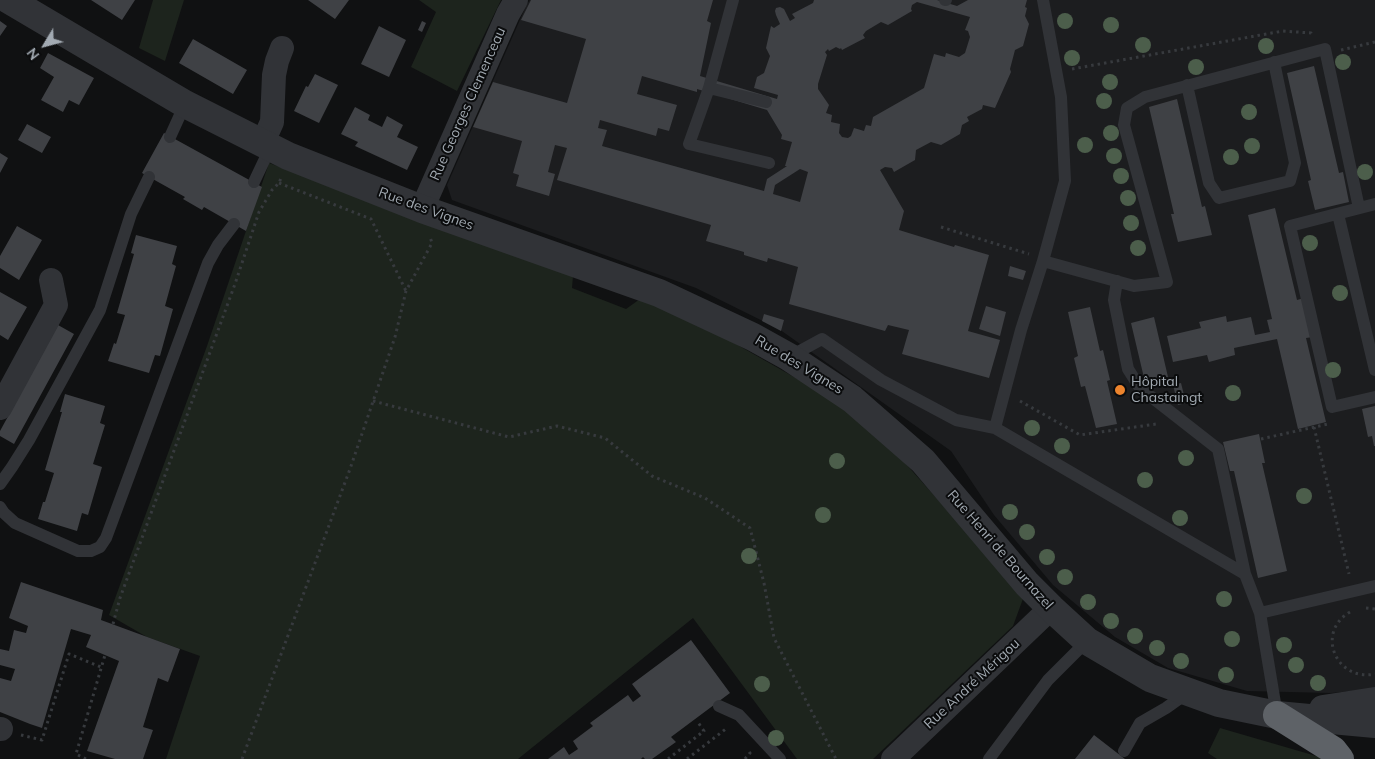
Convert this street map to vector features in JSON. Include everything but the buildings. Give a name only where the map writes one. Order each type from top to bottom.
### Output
[{"type":"highway","points":[[1277,715],[1333,750],[1340,759]]},
{"type":"street","name":"Rue des Vignes","points":[[9,0],[185,104],[274,148],[422,209],[659,293],[753,337],[789,357],[852,399]]},
{"type":"street","name":"Rue Georges Clemenceau","points":[[422,209],[504,23],[516,0]]},
{"type":"street","points":[[274,148],[272,122],[274,75],[282,48]]},
{"type":"street","points":[[0,408],[56,305],[51,280]]},
{"type":"street","name":"Rue Henri de Bournazel","points":[[852,399],[923,461],[1027,584],[1087,640],[1150,678],[1219,702],[1277,715],[1375,724]]},
{"type":"street","name":"Rue André Mérigou","points":[[893,759],[1051,608]]},
{"type":"street","name":"Rue Henri de Bournazel","points":[[1277,715],[1375,701]]},
{"type":"lane","points":[[733,0],[709,88],[690,144],[769,163]]},
{"type":"lane","points":[[995,428],[1038,258],[1065,181],[1061,97],[1043,0]]},
{"type":"lane","points":[[1038,258],[1134,286],[1166,282],[1124,126],[1127,108],[1145,97],[1274,62],[1322,52],[1359,208]]},
{"type":"lane","points":[[1187,85],[1209,183],[1219,198],[1290,182],[1295,163],[1274,62]]},
{"type":"lane","points":[[709,88],[766,102]]},
{"type":"lane","points":[[170,136],[185,104]]},
{"type":"lane","points":[[254,182],[274,148]]},
{"type":"lane","points":[[0,484],[29,440],[100,310],[131,214],[149,177]]},
{"type":"lane","points":[[1375,204],[1290,226],[1332,407],[1375,397]]},
{"type":"lane","points":[[1338,214],[1375,370]]},
{"type":"lane","points":[[0,507],[15,523],[78,551],[91,551],[100,547],[106,538],[208,262],[234,224]]},
{"type":"lane","points":[[1117,281],[1114,300],[1128,369],[1140,388],[1218,449],[1245,574],[1260,613],[1277,715]]},
{"type":"lane","points":[[789,357],[822,339],[881,380],[956,420],[995,428],[1245,574]]},
{"type":"lane","points":[[1260,613],[1375,586]]},
{"type":"lane","points":[[988,759],[1048,680],[1087,640]]},
{"type":"lane","points":[[1124,751],[1140,723],[1166,708],[1188,692]]},
{"type":"lane","points":[[719,706],[738,715],[780,759]]},
{"type":"path","points":[[1056,71],[1283,31],[1311,33],[1322,52],[1375,42]]},
{"type":"path","points":[[274,148],[279,184]]},
{"type":"path","points":[[279,184],[371,219],[406,291]]},
{"type":"path","points":[[114,624],[120,598],[235,284],[258,212],[272,190],[279,184]]},
{"type":"path","points":[[242,759],[350,469],[395,337],[406,291],[432,243],[422,209]]},
{"type":"path","points":[[941,227],[1038,258]]},
{"type":"path","points":[[1005,392],[1080,435],[1179,420]]},
{"type":"path","points":[[373,401],[508,437],[557,426],[605,438],[652,476],[706,498],[750,528],[764,583],[774,638],[836,759]]},
{"type":"path","points":[[1261,439],[1330,424]]},
{"type":"path","points":[[1314,427],[1358,608],[1348,612],[1339,620],[1334,629],[1333,651],[1338,661],[1346,669],[1356,674],[1367,676],[1375,674]]},
{"type":"path","points":[[0,729],[42,740],[69,654],[101,667]]},
{"type":"path","points":[[86,759],[76,754],[105,655]]},
{"type":"path","points":[[668,759],[704,730],[698,721]]},
{"type":"path","points":[[687,759],[728,727],[734,734]]},
{"type":"path","points":[[745,746],[750,753],[745,759]]},
{"type":"shaded area","points":[[153,0],[184,0],[165,61],[139,48]]},
{"type":"shaded area","points":[[419,0],[501,0],[457,91],[411,67],[436,12]]},
{"type":"shaded area","name":"Hôpital Chastaingt","points":[[530,0],[1375,0],[1375,689],[1331,693],[1247,691],[1168,668],[1115,637],[1053,585],[994,515],[951,451],[779,329],[696,288],[452,200],[447,185]]},
{"type":"shaded area","points":[[269,163],[573,276],[572,288],[626,309],[640,299],[690,318],[838,402],[880,435],[1024,596],[1013,626],[873,759],[797,759],[693,618],[518,759],[166,759],[200,656],[147,637],[109,615],[207,346]]},
{"type":"shaded area","points":[[1220,728],[1324,759],[1217,759],[1208,753]]},
{"type":"place","name":"Hôpital Chastaingt","points":[[1120,390]]}]
